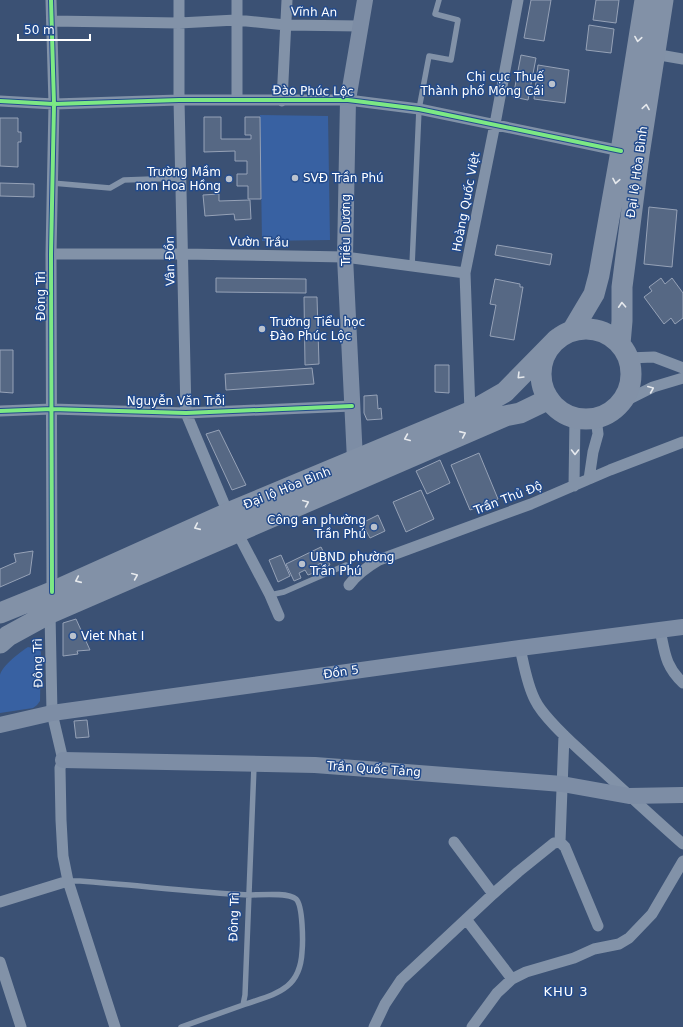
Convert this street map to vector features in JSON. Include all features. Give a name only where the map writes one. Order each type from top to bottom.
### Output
[{"type":"highway","name":"Đại lộ Hòa Bình","points":[[624,351],[622,287],[630,153],[645,0]]},
{"type":"highway","name":"Đại lộ Hòa Bình","points":[[0,643],[8,636],[50,613],[237,532],[355,468],[470,412],[505,392],[564,335],[594,294],[654,54],[663,0]]},
{"type":"highway","points":[[588,329],[600,331],[611,336],[624,351],[631,370],[630,382],[627,393],[621,403],[610,412],[596,418],[575,418],[560,411],[549,399],[542,384],[541,367],[547,352],[564,335],[588,329]]},
{"type":"highway","name":"Đại lộ Hòa Bình","points":[[0,613],[52,592],[228,513],[505,416],[520,413],[549,399]]},
{"type":"highway","points":[[228,513],[237,532]]},
{"type":"highway","points":[[50,613],[52,592]]},
{"type":"street","name":"Đông Trì","points":[[51,0],[54,104],[51,254],[52,592]]},
{"type":"street","name":"Vân Đồn","points":[[179,0],[186,414],[228,513]]},
{"type":"street","points":[[237,0],[237,99]]},
{"type":"street","points":[[282,101],[287,0]]},
{"type":"street","name":"Triều Dương","points":[[355,468],[345,257],[348,100],[365,0]]},
{"type":"street","name":"Hoàng Quốc Việt","points":[[470,412],[465,273],[518,0]]},
{"type":"street","name":"Vĩnh An","points":[[52,21],[179,23],[236,20],[286,25],[360,26]]},
{"type":"street","points":[[654,54],[683,59]]},
{"type":"street","name":"Đào Phúc Lộc","points":[[0,101],[54,104],[237,99],[282,101],[348,100],[419,109],[630,153]]},
{"type":"street","name":"Vườn Trầu","points":[[51,254],[183,254],[345,257],[465,273]]},
{"type":"street","points":[[624,351],[654,357],[683,368]]},
{"type":"street","points":[[621,403],[653,387],[683,378]]},
{"type":"street","name":"Nguyễn Văn Trỗi","points":[[0,411],[52,409],[186,414],[352,406]]},
{"type":"street","points":[[574,486],[575,418]]},
{"type":"street","points":[[589,479],[593,452],[598,434],[596,418]]},
{"type":"street","name":"Trần Thủ Độ","points":[[349,585],[365,568],[379,560],[531,504],[589,479],[683,442]]},
{"type":"street","points":[[237,532],[270,595],[279,616]]},
{"type":"street","name":"Đông Trì","points":[[50,613],[52,713],[63,760]]},
{"type":"street","name":"Đồn 5","points":[[0,725],[52,713],[520,648],[683,627]]},
{"type":"street","points":[[660,630],[667,661],[671,670],[683,683]]},
{"type":"street","points":[[520,648],[535,701],[564,735],[683,844]]},
{"type":"street","points":[[564,735],[560,842],[565,847],[598,926]]},
{"type":"street","points":[[63,760],[60,768],[63,856],[68,881],[115,1027]]},
{"type":"street","name":"Trần Quốc Tảng","points":[[63,760],[254,763],[358,767],[562,784],[629,796],[683,796]]},
{"type":"street","points":[[454,842],[492,894]]},
{"type":"street","points":[[374,1027],[389,997],[401,980],[492,894],[554,844],[560,842]]},
{"type":"street","points":[[472,1027],[497,994],[512,979],[526,972],[574,958],[594,949],[619,944],[629,938],[647,921],[652,914],[683,861]]},
{"type":"street","points":[[0,902],[68,881]]},
{"type":"street","points":[[466,919],[512,979]]},
{"type":"street","points":[[0,962],[21,1027]]},
{"type":"lane","points":[[412,266],[419,109],[429,56],[451,60],[458,20],[435,14],[439,0]]},
{"type":"lane","points":[[52,183],[110,188],[124,180],[181,178]]},
{"type":"lane","points":[[270,595],[284,592],[346,565]]},
{"type":"lane","name":"Đông Trì","points":[[243,1005],[245,995],[254,763]]},
{"type":"lane","points":[[68,881],[248,895],[291,896],[297,900],[301,908],[301,966],[288,987],[275,994],[185,1026]]},
{"type":"shaded area","name":"SVĐ Trần Phú","points":[[260,115],[328,116],[330,240],[262,241]]},
{"type":"shaded area","points":[[28,647],[39,649],[41,652],[40,701],[33,708],[0,713],[1,671]]},
{"type":"building","points":[[531,0],[551,0],[544,41],[524,38]]},
{"type":"building","points":[[596,0],[619,0],[616,23],[593,20]]},
{"type":"building","points":[[589,25],[614,29],[611,53],[586,50]]},
{"type":"building","points":[[521,55],[536,58],[528,100],[513,97]]},
{"type":"building","name":"Chi cục Thuế Thành phố Móng Cái","points":[[538,65],[569,70],[565,103],[534,99]]},
{"type":"building","points":[[204,117],[221,117],[221,139],[251,139],[251,135],[245,135],[245,117],[260,117],[261,199],[248,199],[248,186],[237,186],[237,174],[247,174],[247,161],[235,161],[235,151],[204,152]]},
{"type":"building","points":[[0,118],[18,118],[18,132],[21,132],[21,142],[18,142],[18,167],[0,166]]},
{"type":"building","points":[[0,183],[34,184],[34,197],[0,196]]},
{"type":"building","points":[[219,194],[219,201],[250,200],[251,219],[235,220],[234,214],[205,216],[203,195]]},
{"type":"building","points":[[649,207],[677,210],[672,267],[644,264]]},
{"type":"building","points":[[497,245],[552,254],[550,265],[495,255]]},
{"type":"building","points":[[216,278],[306,279],[306,293],[216,292]]},
{"type":"building","points":[[661,278],[665,284],[672,278],[683,293],[683,318],[675,324],[671,318],[664,324],[644,297],[652,291],[649,287]]},
{"type":"building","points":[[495,279],[520,284],[520,287],[523,287],[514,340],[490,336],[496,305],[490,304]]},
{"type":"building","points":[[304,297],[317,297],[319,364],[305,365]]},
{"type":"building","points":[[0,350],[13,350],[13,393],[0,392]]},
{"type":"building","points":[[435,365],[449,365],[449,393],[435,392]]},
{"type":"building","points":[[312,368],[314,384],[226,390],[225,374]]},
{"type":"building","points":[[377,395],[378,409],[381,408],[382,419],[367,420],[364,413],[364,396]]},
{"type":"building","points":[[219,430],[246,485],[232,490],[206,434]]},
{"type":"building","points":[[479,453],[498,499],[470,510],[451,465]]},
{"type":"building","points":[[440,460],[450,483],[427,494],[416,471]]},
{"type":"building","points":[[421,490],[434,519],[406,532],[393,502]]},
{"type":"building","name":"Công an phường Trần Phú","points":[[378,515],[385,531],[370,538],[362,523]]},
{"type":"building","name":"UBND phường Trần Phú","points":[[321,547],[330,565],[323,568],[321,563],[313,567],[316,572],[308,575],[305,570],[299,573],[301,578],[294,581],[286,564]]},
{"type":"building","points":[[33,551],[30,574],[0,587],[0,569],[16,562],[14,554]]},
{"type":"building","points":[[281,555],[290,576],[278,582],[269,560]]},
{"type":"building","name":"Viet Nhat I","points":[[76,619],[90,650],[77,651],[78,654],[63,656],[63,623]]},
{"type":"building","points":[[87,720],[89,737],[76,738],[74,721]]},
{"type":"cycle path","points":[[51,0],[54,104],[51,254],[52,592]]},
{"type":"cycle path","points":[[0,101],[54,104],[179,100],[348,100],[419,109],[621,151]]},
{"type":"cycle path","points":[[0,411],[52,409],[186,413],[352,406]]},
{"type":"place","name":"Chi cục Thuế Thành phố Móng Cái","points":[[552,84]]},
{"type":"place","name":"SVĐ Trần Phú","points":[[295,178]]},
{"type":"place","name":"Trường Mầm non Hoa Hồng","points":[[229,179]]},
{"type":"place","name":"Trường Tiểu học Đào Phúc Lộc","points":[[262,329]]},
{"type":"place","name":"Công an phường Trần Phú","points":[[374,527]]},
{"type":"place","name":"UBND phường Trần Phú","points":[[302,564]]},
{"type":"place","name":"Viet Nhat I","points":[[73,636]]},
{"type":"district","name":"KHU 3","points":[[566,991]]}]
